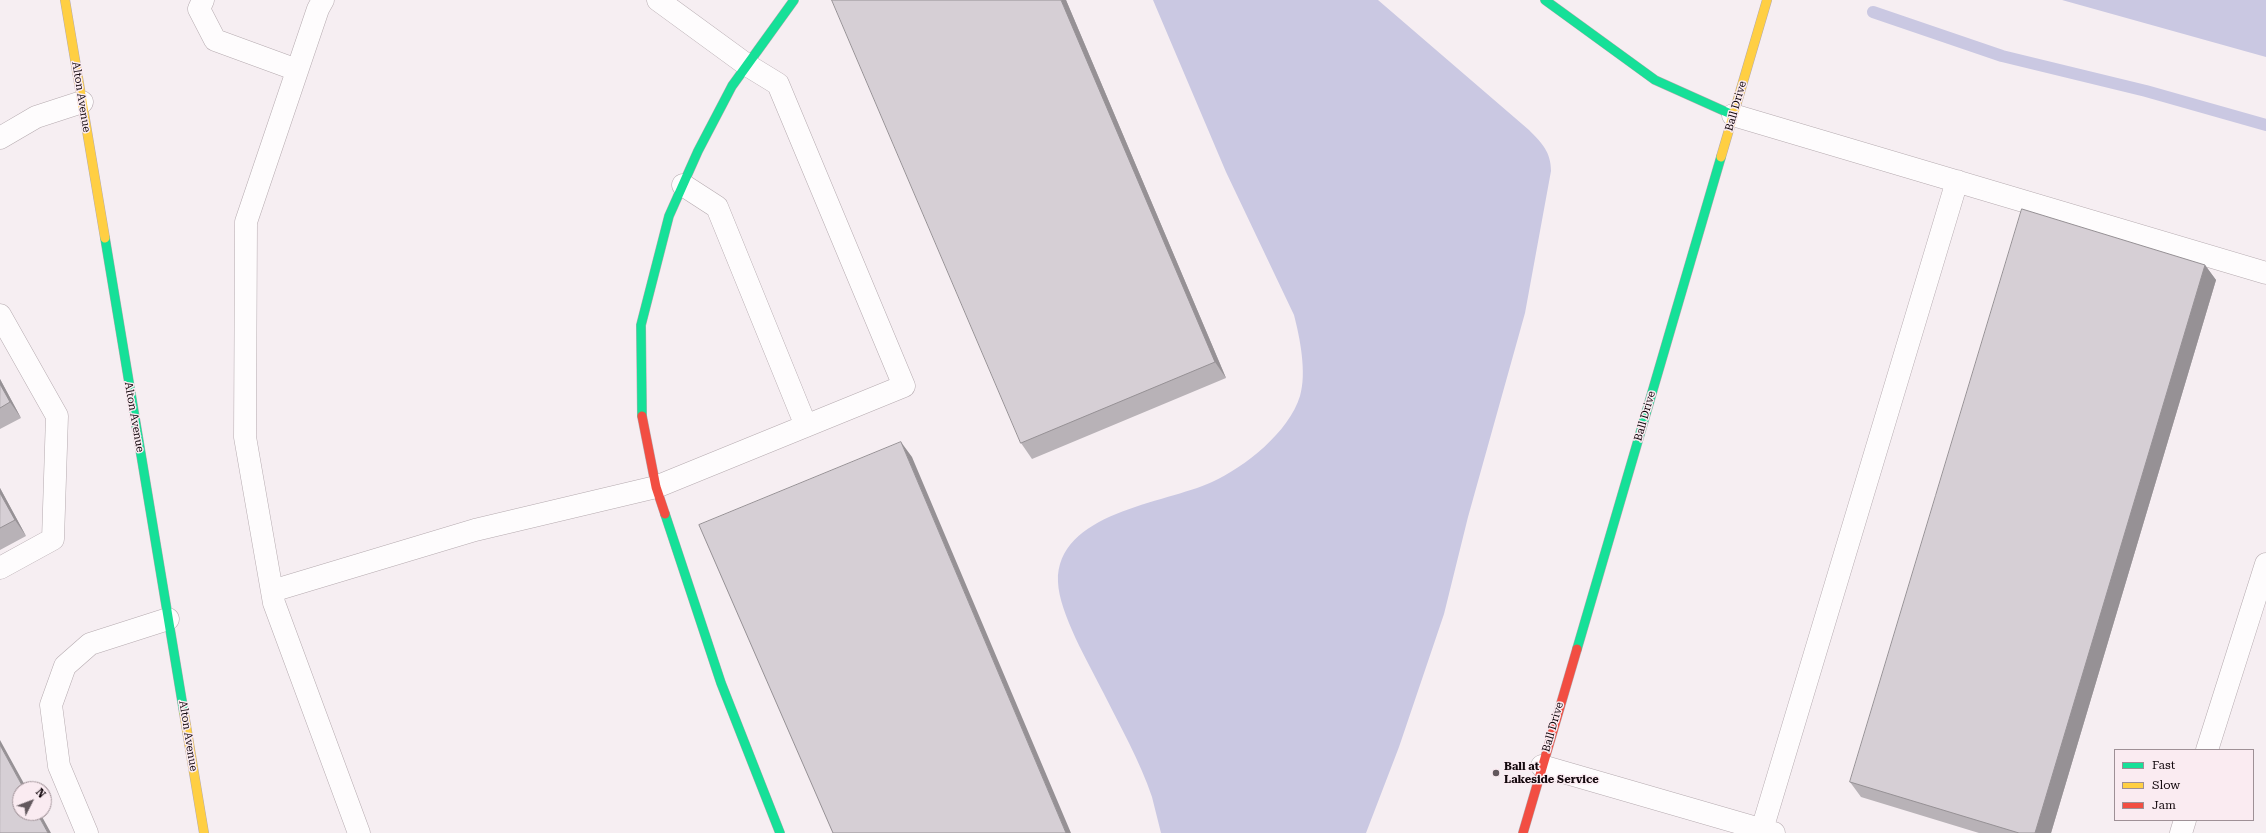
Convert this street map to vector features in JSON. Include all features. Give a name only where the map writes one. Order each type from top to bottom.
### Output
[{"type":"street","name":"Alton Avenue","points":[[65,0],[204,833]]},
{"type":"street","points":[[780,833],[721,683],[656,487],[641,411],[641,325],[669,216],[698,151],[732,86],[794,0]]},
{"type":"street","points":[[1545,0],[1655,80],[1734,115]]},
{"type":"street","name":"Ball Drive","points":[[1523,833],[1767,0]]},
{"type":"lane","points":[[203,0],[199,9],[215,40],[297,70]]},
{"type":"lane","points":[[323,0],[297,70],[246,222],[244,437],[274,603],[359,833]]},
{"type":"lane","points":[[272,591],[475,530],[656,487],[904,386],[778,84],[747,65],[658,0]]},
{"type":"lane","points":[[0,138],[36,117],[82,102]]},
{"type":"lane","points":[[1734,115],[2266,272]]},
{"type":"lane","points":[[1542,766],[1766,832],[1957,181]]},
{"type":"lane","points":[[682,185],[717,207],[806,426]]},
{"type":"lane","points":[[0,315],[56,416],[53,539],[0,568]]},
{"type":"lane","points":[[2207,749],[2266,564]]},
{"type":"lane","points":[[87,833],[59,766],[51,705],[65,666],[90,644],[168,619]]},
{"type":"lane","points":[[2180,833],[2185,821]]},
{"type":"water","points":[[1153,0],[1378,0],[1529,130],[1545,148],[1551,164],[1551,171],[1525,313],[1468,517],[1444,614],[1399,747],[1366,833],[1161,833],[1152,797],[1142,770],[1083,653],[1063,608],[1058,582],[1062,559],[1074,540],[1093,525],[1116,514],[1192,490],[1212,482],[1238,467],[1264,447],[1286,423],[1300,396],[1302,387],[1302,356],[1294,315],[1226,172]]},
{"type":"water","points":[[2062,0],[2266,0],[2266,57]]},
{"type":"building","points":[[832,0],[1061,0],[1215,362],[1021,443]]},
{"type":"building","points":[[2022,209],[2205,265],[2035,833],[2019,833],[1850,782]]},
{"type":"building","points":[[0,384],[10,402],[0,408]]},
{"type":"building","points":[[901,442],[1066,833],[833,833],[699,525]]},
{"type":"building","points":[[0,493],[15,520],[0,528]]},
{"type":"building","points":[[0,745],[20,781],[12,781],[12,821],[41,821],[48,833],[0,833]]},
{"type":"waterway","points":[[1873,12],[2002,56],[2146,91],[2266,125]]},
{"type":"traffic: fast","points":[[642,416],[641,325],[669,216],[698,151],[732,86],[794,0]]},
{"type":"traffic: fast","points":[[1545,0],[1655,80],[1733,115]]},
{"type":"traffic: fast","points":[[1577,649],[1721,157]]},
{"type":"traffic: fast","points":[[105,238],[184,713]]},
{"type":"traffic: fast","points":[[665,514],[721,683],[780,833]]},
{"type":"traffic: slow","points":[[65,0],[105,238]]},
{"type":"traffic: slow","points":[[1721,157],[1767,0]]},
{"type":"traffic: slow","points":[[184,713],[204,833]]},
{"type":"traffic: jam","points":[[642,416],[656,487],[665,514]]},
{"type":"traffic: jam","points":[[1523,833],[1577,649]]},
{"type":"place","name":"Ball at Lakeside Service","points":[[1496,773]]}]
